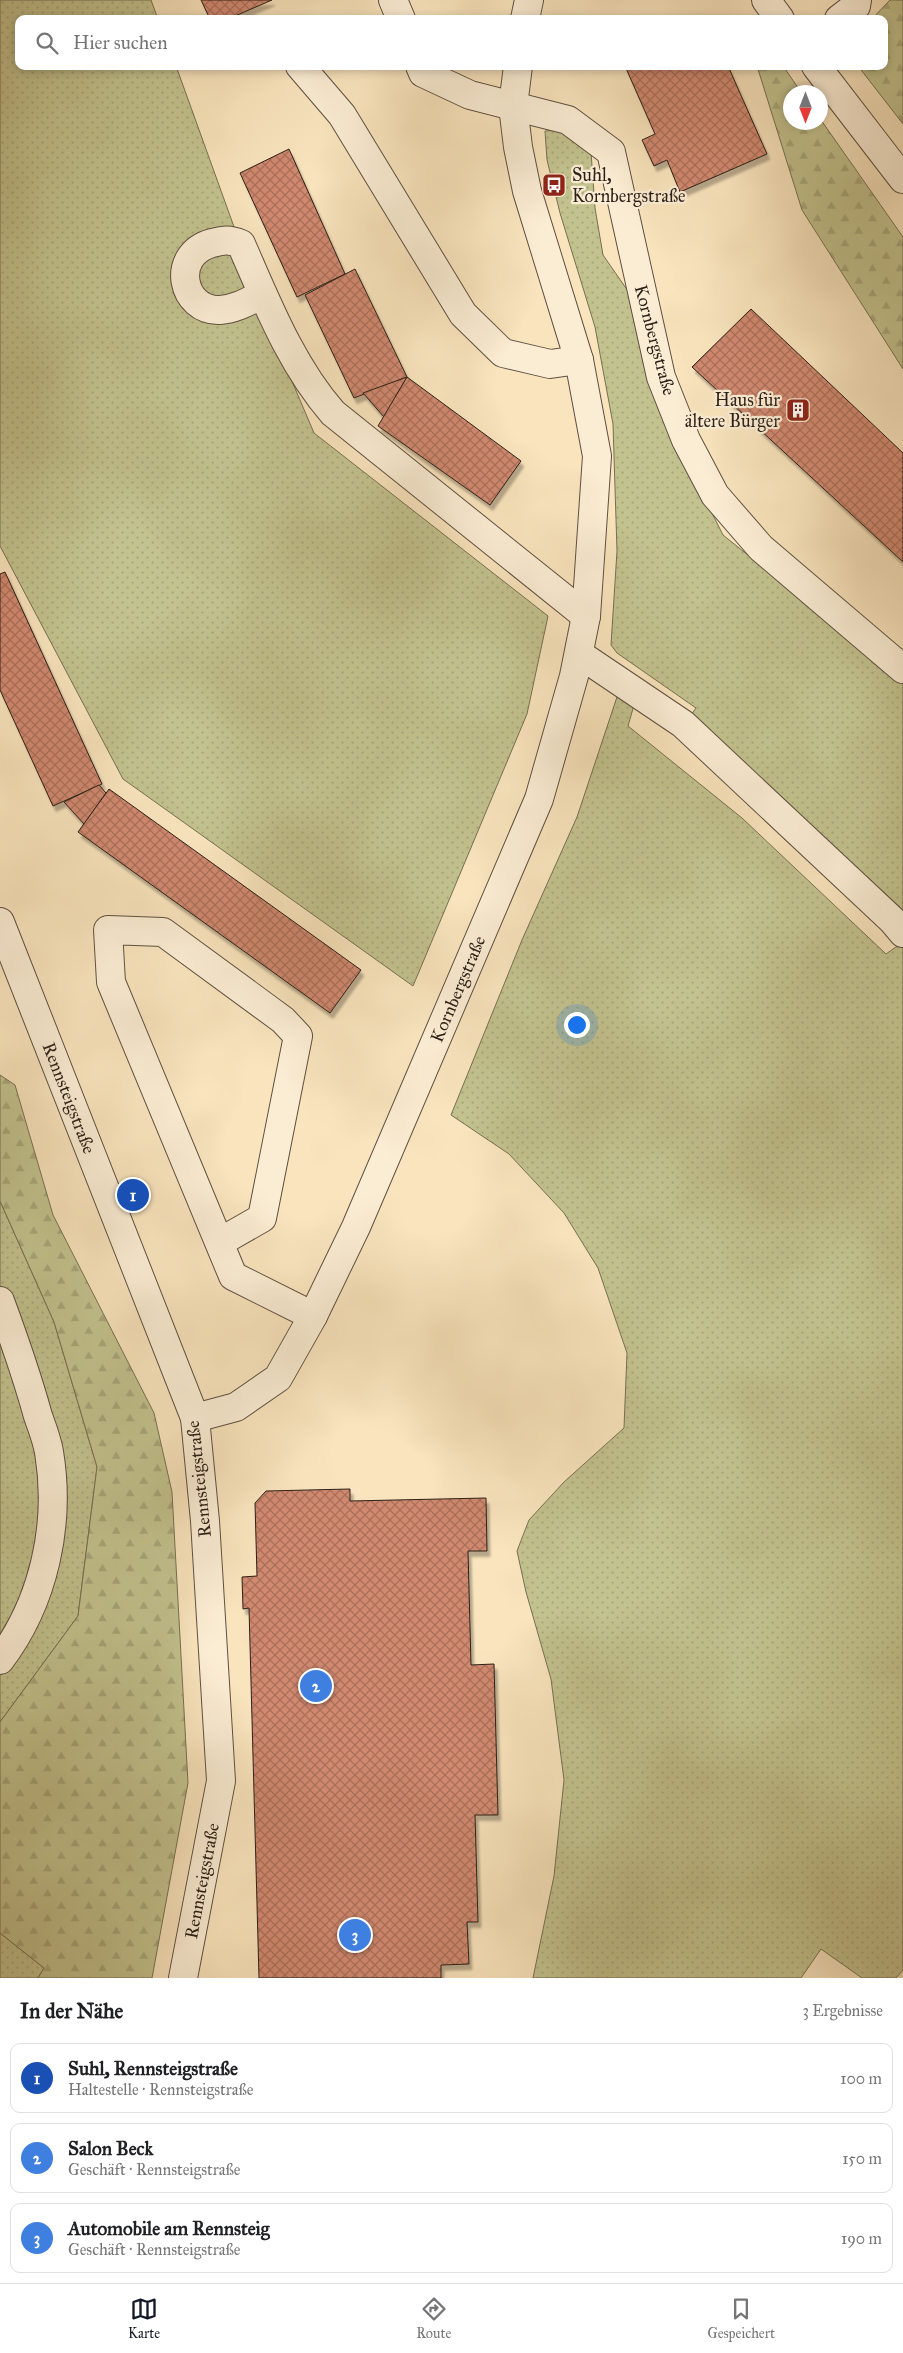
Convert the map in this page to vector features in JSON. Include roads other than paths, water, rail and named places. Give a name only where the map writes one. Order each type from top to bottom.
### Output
[{"type":"street","points":[[393,0],[399,15]]},
{"type":"street","points":[[526,15],[529,0]]},
{"type":"street","points":[[766,0],[777,15]]},
{"type":"street","points":[[844,15],[856,6],[857,0]]},
{"type":"street","points":[[303,70],[342,115],[463,314],[503,353],[550,364],[579,360]]},
{"type":"street","points":[[422,70],[423,73],[470,95],[513,106]]},
{"type":"street","name":"Kornbergstraße","points":[[195,1418],[236,1407],[278,1378],[313,1316],[356,1227],[539,799],[579,654],[586,616],[597,456],[579,360],[527,191],[518,147],[513,106],[518,70]]},
{"type":"street","points":[[819,70],[903,179]]},
{"type":"street","name":"Kornbergstraße","points":[[513,106],[568,120],[611,152],[661,377],[686,440],[715,495],[762,548],[903,670]]},
{"type":"street","points":[[263,294],[273,318],[312,389],[333,413],[586,616]]},
{"type":"street","points":[[579,654],[684,724],[892,920],[903,933]]},
{"type":"street","name":"Rennsteigstraße","points":[[0,922],[195,1418],[205,1521],[221,1781],[183,1978]]},
{"type":"street","points":[[220,1242],[262,1218],[298,1036],[283,1020],[163,932],[108,930],[111,982],[233,1276],[313,1316]]},
{"type":"street","points":[[0,1301],[25,1368],[49,1452],[52,1504],[50,1549],[34,1602],[9,1648],[0,1660]]},
{"type":"place","name":"Suhl, Kornbergstraße","points":[[554,185]]},
{"type":"place","name":"Haus für ältere Bürger","points":[[798,410]]},
{"type":"place","name":"Suhl, Rennsteigstraße","points":[[133,1195]]},
{"type":"place","name":"Salon Beck","points":[[316,1686]]},
{"type":"place","name":"Automobile am Rennsteig","points":[[355,1935]]}]
